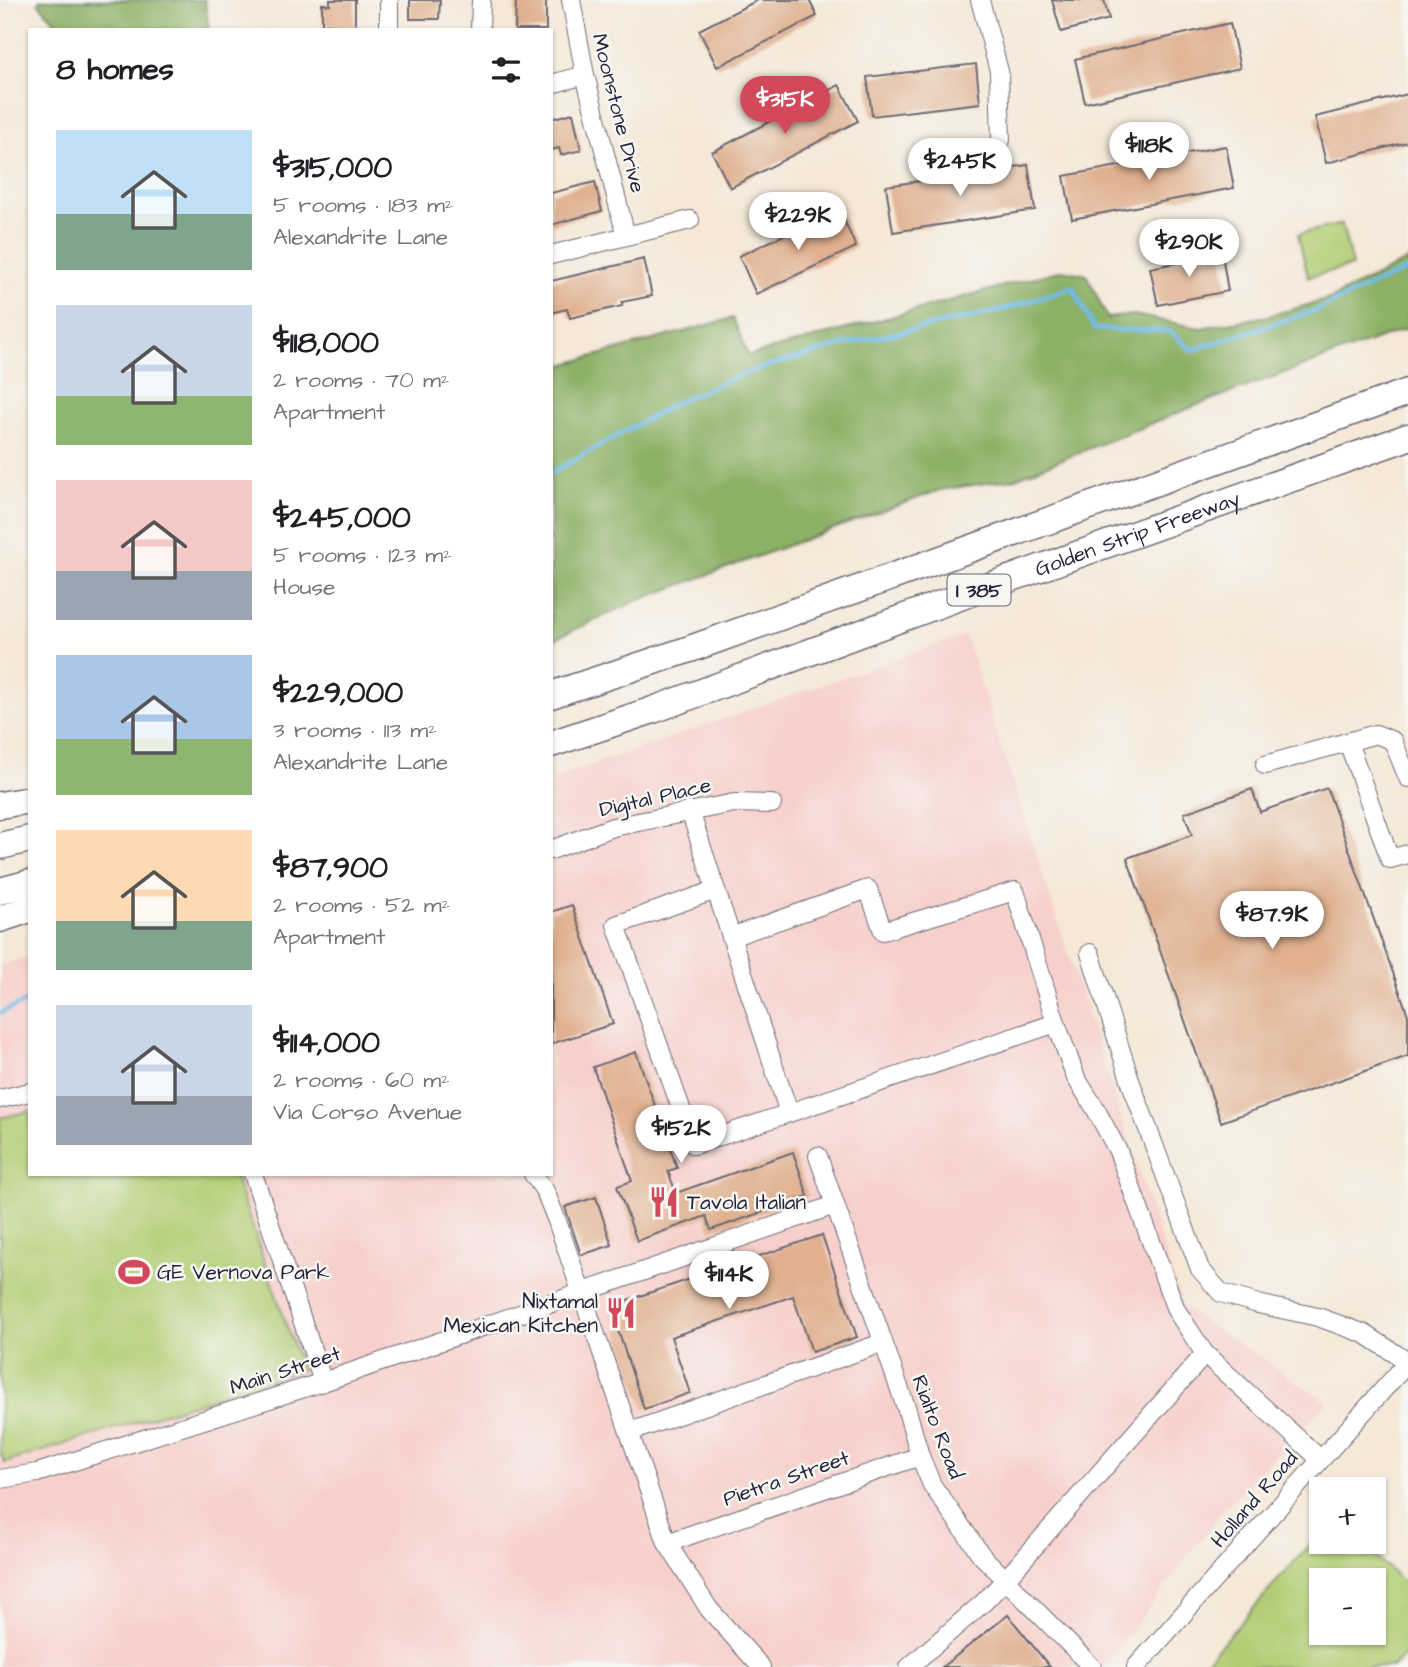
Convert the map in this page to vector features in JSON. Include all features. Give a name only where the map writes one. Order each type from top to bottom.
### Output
[{"type":"highway","name":"Golden Strip Freeway","points":[[553,694],[690,649],[1408,392]]},
{"type":"highway","name":"Golden Strip Freeway","points":[[553,743],[653,710],[981,589],[1408,437]]},
{"type":"highway","points":[[0,805],[28,800]]},
{"type":"highway","points":[[0,846],[28,839]]},
{"type":"highway","points":[[0,891],[28,884]]},
{"type":"highway","points":[[0,919],[28,910]]},
{"type":"street","points":[[389,0],[389,28]]},
{"type":"street","points":[[480,28],[481,0]]},
{"type":"street","name":"Moonstone Drive","points":[[571,0],[585,75],[626,236]]},
{"type":"street","points":[[980,0],[999,71],[1001,140]]},
{"type":"street","points":[[553,83],[585,75]]},
{"type":"street","points":[[553,254],[690,220]]},
{"type":"street","points":[[1265,765],[1376,734],[1393,741],[1408,778]]},
{"type":"street","points":[[1348,742],[1390,859],[1408,854]]},
{"type":"street","name":"Digital Place","points":[[553,849],[613,827],[690,811],[734,803],[772,804]]},
{"type":"street","points":[[690,811],[789,1113]]},
{"type":"street","points":[[731,937],[868,889],[883,931],[1015,891],[1076,1078],[1118,1151],[1176,1311],[1205,1354],[1320,1459]]},
{"type":"street","points":[[716,890],[615,925],[694,1145],[1056,1023]]},
{"type":"street","points":[[1090,953],[1132,1086],[1200,1269],[1221,1293],[1318,1317],[1365,1334],[1408,1362]]},
{"type":"street","points":[[0,1099],[28,1092]]},
{"type":"street","name":"Rialto Road","points":[[818,1156],[932,1485],[982,1556],[1092,1667]]},
{"type":"street","points":[[254,1176],[323,1382]]},
{"type":"street","points":[[534,1176],[545,1191],[667,1543],[709,1609],[761,1665]]},
{"type":"street","name":"Main Street","points":[[0,1479],[37,1473],[323,1382],[835,1205]]},
{"type":"street","points":[[630,1432],[882,1343]]},
{"type":"street","points":[[909,1667],[1006,1580],[1205,1354]]},
{"type":"street","name":"Holland Road","points":[[1136,1667],[1408,1362]]},
{"type":"street","name":"Pietra Street","points":[[667,1543],[920,1456]]},
{"type":"shaded area","points":[[965,635],[1183,1307],[1328,1402],[1224,1509],[1104,1667],[0,1667],[0,965],[28,957],[28,1176],[553,1176],[553,778]]},
{"type":"green space","points":[[39,0],[205,0],[209,28],[61,28],[39,4]]},
{"type":"green space","points":[[1342,224],[1352,266],[1308,277],[1298,234]]},
{"type":"green space","points":[[1408,260],[1408,328],[1205,402],[1013,479],[940,490],[636,601],[553,640],[553,367],[733,318],[748,356],[1062,270],[1087,275],[1107,318],[1134,315],[1200,328],[1268,316],[1330,299]]},
{"type":"green space","name":"GE Vernova Park","points":[[28,1111],[28,1176],[235,1176],[302,1370],[4,1463],[0,1450],[0,1118]]},
{"type":"green space","points":[[1309,1546],[1309,1554],[1372,1554],[1408,1586],[1408,1651],[1393,1667],[1201,1667]]},
{"type":"building","points":[[330,0],[355,0],[355,28],[329,28],[329,24],[322,24],[322,4],[330,5]]},
{"type":"building","points":[[410,0],[440,0],[439,19],[410,19]]},
{"type":"building","points":[[516,0],[546,0],[546,28],[515,28]]},
{"type":"building","points":[[758,0],[809,0],[817,16],[717,67],[699,30]]},
{"type":"building","points":[[1052,0],[1104,0],[1109,19],[1061,32]]},
{"type":"building","points":[[1230,23],[1240,68],[1085,103],[1075,59]]},
{"type":"building","points":[[976,64],[980,103],[872,116],[867,77]]},
{"type":"building","points":[[839,85],[858,121],[730,188],[712,152]]},
{"type":"building","points":[[1408,94],[1408,142],[1326,163],[1315,117]]},
{"type":"building","points":[[573,113],[581,150],[561,155],[559,148],[553,150],[553,118]]},
{"type":"building","points":[[1226,146],[1234,188],[1072,219],[1064,176]]},
{"type":"building","points":[[1028,165],[1035,210],[893,232],[886,186]]},
{"type":"building","points":[[595,182],[602,211],[553,224],[553,192]]},
{"type":"building","points":[[839,209],[856,247],[756,294],[739,256]]},
{"type":"building","points":[[1222,254],[1228,291],[1158,305],[1150,268]]},
{"type":"building","points":[[644,259],[652,296],[570,318],[567,309],[553,312],[553,281]]},
{"type":"building","points":[[1327,788],[1408,1015],[1408,1056],[1221,1122],[1127,858],[1192,835],[1184,813],[1252,789],[1260,812]]},
{"type":"building","points":[[572,905],[613,1024],[553,1043],[553,911]]},
{"type":"building","points":[[636,1052],[677,1168],[668,1171],[676,1193],[793,1152],[808,1196],[711,1230],[706,1216],[637,1241],[617,1186],[632,1181],[593,1067]]},
{"type":"building","points":[[596,1197],[612,1245],[581,1255],[565,1207]]},
{"type":"building","points":[[822,1235],[857,1337],[812,1352],[793,1296],[671,1337],[690,1393],[644,1409],[610,1306]]},
{"type":"building","points":[[1008,1615],[1050,1667],[942,1667]]},
{"type":"waterway","points":[[553,472],[683,399],[751,371],[846,344],[999,311],[1073,287],[1094,329],[1169,331],[1192,350],[1317,310],[1408,269]]},
{"type":"waterway","points":[[0,1013],[28,1001]]},
{"type":"place","name":"Tavola Italian","points":[[664,1202]]},
{"type":"place","name":"GE Vernova Park","points":[[134,1272]]},
{"type":"place","name":"Nixtamal Mexican Kitchen","points":[[621,1313]]}]
